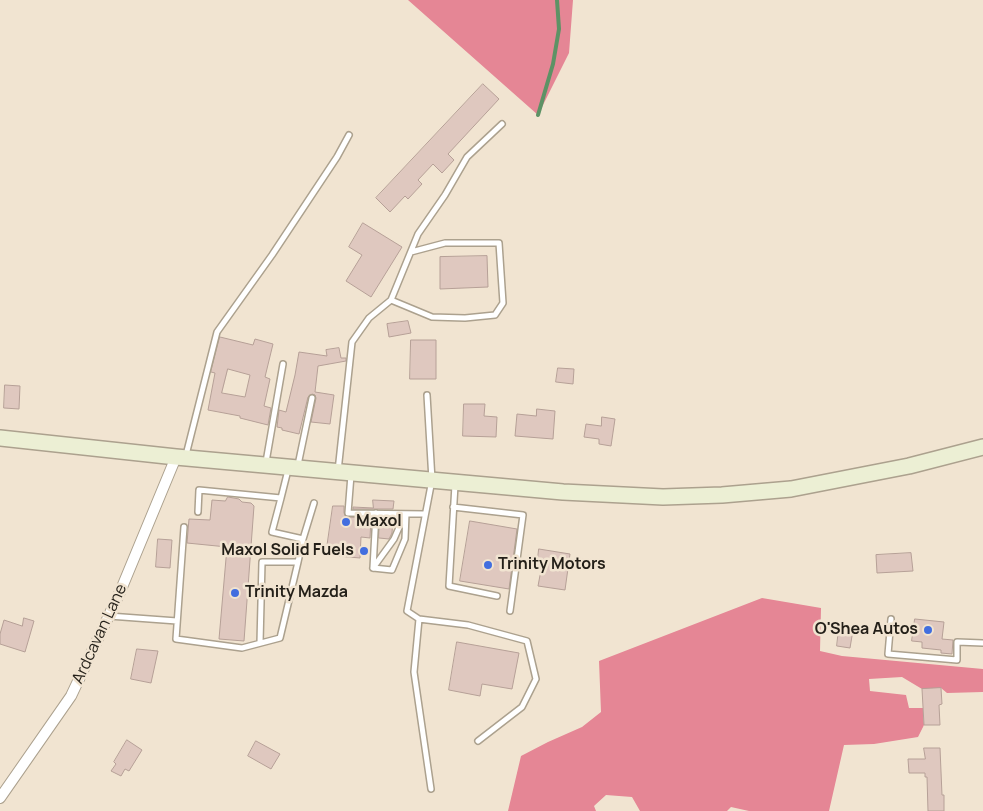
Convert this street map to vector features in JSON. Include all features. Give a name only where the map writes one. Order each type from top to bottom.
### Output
[{"type":"main road","points":[[0,438],[293,468],[573,492],[663,497],[791,490],[909,466],[983,447]]},
{"type":"street","name":"Ardcavan Lane","points":[[0,798],[72,696],[181,458]]},
{"type":"lane","points":[[425,514],[348,513],[344,472],[352,342],[369,318],[391,300],[418,234],[445,195],[467,157],[502,124]]},
{"type":"lane","points":[[181,458],[217,332],[272,255],[349,135]]},
{"type":"lane","points":[[391,300],[432,317],[465,318],[495,315],[504,303],[499,243],[445,243],[411,252]]},
{"type":"lane","points":[[266,465],[282,364]]},
{"type":"lane","points":[[427,395],[432,480],[407,611],[419,619],[468,625],[527,641],[536,679],[522,707],[478,741]]},
{"type":"lane","points":[[303,540],[272,532],[281,498],[293,468],[312,398]]},
{"type":"lane","points":[[455,482],[449,586],[496,596]]},
{"type":"lane","points":[[198,512],[199,490],[281,498]]},
{"type":"lane","points":[[184,527],[176,639],[242,648],[280,638],[314,502]]},
{"type":"lane","points":[[453,507],[523,515],[510,611]]},
{"type":"lane","points":[[373,568],[376,513]]},
{"type":"lane","points":[[373,568],[394,539],[406,514]]},
{"type":"lane","points":[[373,568],[392,570],[405,540],[406,514]]},
{"type":"lane","points":[[260,643],[262,562],[298,562]]},
{"type":"lane","points":[[109,616],[177,621]]},
{"type":"lane","points":[[419,619],[414,672],[431,789]]},
{"type":"lane","points":[[891,619],[888,654],[957,660],[957,642],[983,642]]},
{"type":"shaded area","points":[[408,0],[573,0],[569,53],[538,115]]},
{"type":"shaded area","points":[[762,598],[821,608],[820,651],[842,656],[983,669],[983,692],[947,693],[941,688],[922,689],[902,677],[869,679],[870,691],[906,695],[909,708],[923,708],[924,725],[918,737],[874,744],[844,745],[829,811],[749,811],[731,807],[727,811],[640,811],[632,797],[606,795],[594,806],[596,811],[508,811],[521,756],[582,727],[601,712],[599,661]]},
{"type":"building","points":[[483,84],[499,99],[448,154],[454,160],[442,173],[433,164],[418,180],[422,184],[408,199],[405,196],[390,212],[376,198]]},
{"type":"building","points":[[363,223],[402,247],[371,297],[346,281],[362,255],[349,247]]},
{"type":"building","points":[[487,256],[488,287],[440,289],[440,257]]},
{"type":"building","points":[[408,321],[411,333],[389,337],[387,324]]},
{"type":"building","points":[[220,337],[253,345],[255,339],[273,344],[265,377],[270,379],[264,406],[271,408],[268,425],[240,418],[240,416],[208,410],[215,373],[211,372]],"holes":[[[228,369],[250,375],[245,397],[222,393]]]},
{"type":"building","points":[[411,340],[436,340],[436,379],[410,379]]},
{"type":"building","points":[[339,348],[341,358],[346,358],[346,361],[318,366],[315,392],[334,395],[330,424],[311,422],[316,398],[312,394],[308,397],[299,434],[277,427],[279,410],[286,412],[299,352],[327,356],[326,350]]},
{"type":"building","points":[[558,368],[574,369],[573,384],[556,382]]},
{"type":"building","points":[[5,385],[20,386],[19,409],[4,408]]},
{"type":"building","points":[[464,404],[485,404],[484,416],[497,417],[496,437],[463,436]]},
{"type":"building","points":[[537,409],[555,411],[553,439],[515,436],[517,414],[536,416]]},
{"type":"building","points":[[602,417],[615,419],[611,446],[599,444],[599,439],[584,437],[586,424],[601,426]]},
{"type":"building","name":"Trinity Mazda","points":[[228,497],[251,503],[254,506],[244,641],[219,639],[227,547],[187,543],[189,519],[210,520],[212,500],[225,501]]},
{"type":"building","points":[[373,500],[394,501],[393,509],[353,509],[353,507],[373,508]]},
{"type":"building","name":"Maxol","points":[[333,506],[344,506],[346,517],[371,518],[370,538],[361,537],[360,558],[326,555]]},
{"type":"building","points":[[380,518],[393,518],[392,533],[389,539],[379,538]]},
{"type":"building","name":"Trinity Motors","points":[[470,521],[517,529],[509,589],[460,581]]},
{"type":"building","points":[[158,539],[172,540],[170,568],[156,567]]},
{"type":"building","points":[[539,549],[570,554],[565,590],[538,586],[541,570],[537,569]]},
{"type":"building","points":[[911,553],[913,571],[877,573],[876,555]]},
{"type":"building","points":[[24,618],[34,621],[25,652],[0,644],[0,634],[4,620],[22,626]]},
{"type":"building","name":"O'Shea Autos","points":[[915,619],[944,622],[942,639],[953,640],[952,654],[941,653],[941,650],[922,648],[922,642],[912,641]]},
{"type":"building","points":[[839,628],[853,630],[850,648],[837,646]]},
{"type":"building","points":[[457,642],[519,653],[512,689],[482,684],[480,696],[449,690]]},
{"type":"building","points":[[137,649],[158,651],[151,683],[131,679]]},
{"type":"building","points":[[941,688],[942,704],[939,705],[940,725],[924,725],[922,689]]},
{"type":"building","points":[[127,740],[142,750],[129,771],[125,769],[121,776],[111,771]]},
{"type":"building","points":[[256,741],[280,754],[271,769],[248,756]]},
{"type":"building","points":[[924,748],[940,748],[944,811],[928,811],[927,777],[925,777],[925,773],[909,773],[908,759],[925,759]]},
{"type":"waterway","points":[[538,115],[553,64],[559,29],[557,0]]},
{"type":"place","name":"Maxol","points":[[346,522]]},
{"type":"place","name":"Maxol Solid Fuels","points":[[364,551]]},
{"type":"place","name":"Trinity Motors","points":[[488,565]]},
{"type":"place","name":"Trinity Mazda","points":[[235,593]]},
{"type":"place","name":"O'Shea Autos","points":[[928,630]]}]
